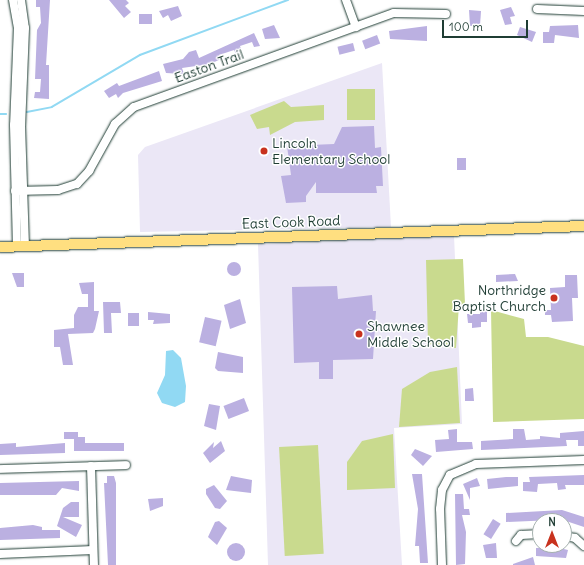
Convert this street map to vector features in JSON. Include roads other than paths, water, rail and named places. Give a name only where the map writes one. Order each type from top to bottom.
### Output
[{"type":"main road","name":"East Cook Road","points":[[0,247],[584,226]]},
{"type":"street","points":[[13,0],[18,27],[19,191],[21,246]]},
{"type":"street","points":[[19,191],[25,28],[22,0]]},
{"type":"street","points":[[346,0],[356,27]]},
{"type":"street","points":[[537,9],[584,11]]},
{"type":"street","name":"Easton Trail","points":[[19,191],[58,190],[77,184],[89,171],[114,124],[134,107],[356,27],[402,12],[446,14]]},
{"type":"street","points":[[442,565],[440,509],[442,490],[450,475],[476,464],[584,460]]},
{"type":"street","points":[[0,469],[126,465]]},
{"type":"street","points":[[91,466],[94,565]]},
{"type":"street","points":[[516,541],[521,535],[532,534]]},
{"type":"street","points":[[572,537],[575,538],[584,546]]},
{"type":"street","points":[[0,554],[93,550]]},
{"type":"water","points":[[173,350],[181,358],[186,386],[185,402],[175,407],[162,403],[157,393],[165,375],[166,351]]},
{"type":"waterway","points":[[27,112],[52,107],[140,55],[288,0]]},
{"type":"waterway","points":[[0,114],[6,114]]},
{"type":"place","name":"Lincoln Elementary School","points":[[264,151]]},
{"type":"place","name":"Northridge Baptist Church","points":[[554,298]]},
{"type":"place","name":"Shawnee Middle School","points":[[359,334]]}]
